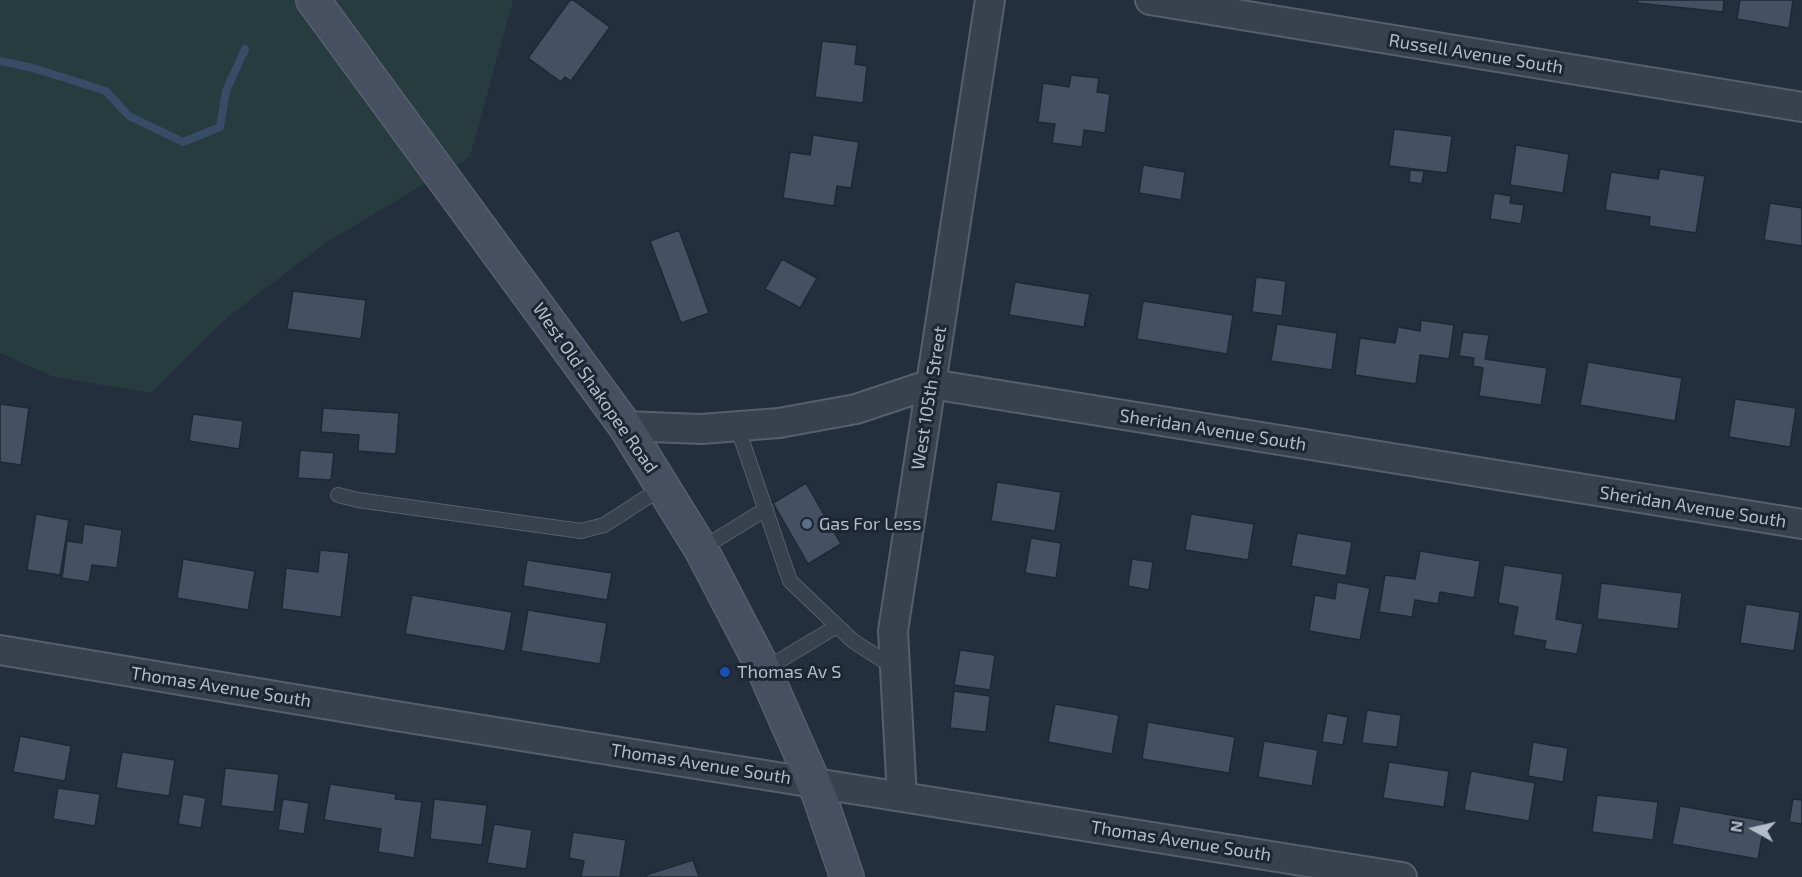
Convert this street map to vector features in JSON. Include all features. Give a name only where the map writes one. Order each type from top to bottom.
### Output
[{"type":"main road","name":"West Old Shakopee Road","points":[[313,0],[625,426],[701,549],[764,670],[813,782],[847,877]]},
{"type":"street","name":"West 105th Street","points":[[902,797],[893,631],[990,0]]},
{"type":"street","name":"Russell Avenue South","points":[[1150,0],[1802,107]]},
{"type":"street","name":"Sheridan Avenue South","points":[[625,426],[701,429],[779,423],[856,409],[932,384],[1802,524]]},
{"type":"street","name":"Thomas Avenue South","points":[[0,650],[1402,877]]},
{"type":"lane","points":[[737,426],[790,581],[853,641],[895,668]]},
{"type":"lane","points":[[338,495],[358,500],[581,531],[604,525],[663,488]]},
{"type":"lane","points":[[701,549],[766,509]]},
{"type":"lane","points":[[764,670],[837,626]]},
{"type":"green space","points":[[0,0],[513,0],[470,157],[327,242],[229,316],[151,393],[54,377],[0,353]]},
{"type":"building","points":[[570,0],[610,27],[571,81],[565,77],[561,82],[528,58]]},
{"type":"building","points":[[1638,0],[1724,0],[1723,12],[1637,3]]},
{"type":"building","points":[[1740,0],[1793,0],[1789,28],[1737,19]]},
{"type":"building","points":[[822,41],[857,45],[855,64],[867,66],[863,103],[815,97]]},
{"type":"building","points":[[1071,75],[1099,78],[1097,92],[1110,94],[1105,133],[1084,130],[1082,147],[1052,143],[1055,124],[1038,122],[1043,83],[1069,87]]},
{"type":"building","points":[[1394,129],[1452,136],[1447,173],[1389,166]]},
{"type":"building","points":[[813,135],[859,142],[851,188],[837,186],[834,206],[783,198],[790,152],[810,155]]},
{"type":"building","points":[[1516,145],[1569,154],[1563,193],[1510,185]]},
{"type":"building","points":[[1143,165],[1185,172],[1181,200],[1139,193]]},
{"type":"building","points":[[1660,169],[1705,176],[1696,233],[1649,226],[1650,217],[1605,210],[1611,172],[1658,179]]},
{"type":"building","points":[[1410,170],[1424,171],[1422,184],[1409,182]]},
{"type":"building","points":[[1494,193],[1511,196],[1510,203],[1524,205],[1521,224],[1490,219]]},
{"type":"building","points":[[1770,203],[1802,208],[1802,246],[1764,240]]},
{"type":"building","points":[[679,230],[709,313],[681,323],[650,241]]},
{"type":"building","points":[[782,259],[817,278],[800,308],[765,289]]},
{"type":"building","points":[[1256,277],[1286,281],[1282,316],[1252,312]]},
{"type":"building","points":[[1015,282],[1090,294],[1084,327],[1009,315]]},
{"type":"building","points":[[293,291],[366,300],[361,339],[287,329]]},
{"type":"building","points":[[1143,301],[1233,315],[1227,354],[1137,339]]},
{"type":"building","points":[[1421,320],[1454,325],[1449,359],[1420,355],[1416,384],[1355,375],[1360,338],[1395,343],[1398,327],[1420,331]]},
{"type":"building","points":[[1277,324],[1337,333],[1332,370],[1271,361]]},
{"type":"building","points":[[1463,332],[1489,335],[1485,359],[1547,368],[1541,405],[1479,396],[1483,368],[1473,366],[1474,358],[1459,356]]},
{"type":"building","points":[[1588,362],[1682,378],[1675,421],[1580,405]]},
{"type":"building","points":[[1735,399],[1796,408],[1790,447],[1729,437]]},
{"type":"building","points":[[0,404],[29,408],[21,465],[0,462]]},
{"type":"building","points":[[323,408],[399,413],[396,454],[358,451],[359,435],[321,432]]},
{"type":"building","points":[[193,414],[243,421],[239,449],[189,441]]},
{"type":"building","points":[[300,450],[334,453],[331,480],[298,478]]},
{"type":"building","points":[[997,482],[1061,492],[1055,531],[991,521]]},
{"type":"building","name":"Gas For Less","points":[[806,483],[841,544],[808,564],[773,503]]},
{"type":"building","points":[[36,514],[69,520],[60,575],[27,570]]},
{"type":"building","points":[[1191,514],[1254,524],[1248,560],[1185,550]]},
{"type":"building","points":[[84,524],[122,530],[117,568],[92,565],[89,582],[62,578],[67,541],[82,543]]},
{"type":"building","points":[[1297,533],[1352,542],[1346,576],[1291,566]]},
{"type":"building","points":[[1031,538],[1061,543],[1056,578],[1025,573]]},
{"type":"building","points":[[320,550],[349,553],[341,617],[282,609],[286,568],[318,572]]},
{"type":"building","points":[[1420,551],[1480,561],[1474,598],[1440,592],[1438,604],[1415,600],[1412,617],[1379,612],[1385,575],[1415,579]]},
{"type":"building","points":[[183,559],[255,571],[248,610],[177,598]]},
{"type":"building","points":[[1132,559],[1153,562],[1149,590],[1128,586]]},
{"type":"building","points":[[527,560],[612,573],[607,600],[523,586]]},
{"type":"building","points":[[1504,565],[1563,574],[1556,619],[1583,624],[1577,654],[1544,649],[1546,641],[1513,635],[1518,607],[1498,603]]},
{"type":"building","points":[[1337,582],[1370,588],[1360,640],[1309,631],[1315,595],[1335,599]]},
{"type":"building","points":[[1601,583],[1682,593],[1678,629],[1597,619]]},
{"type":"building","points":[[412,595],[512,612],[505,651],[405,634]]},
{"type":"building","points":[[1746,604],[1800,612],[1794,651],[1740,643]]},
{"type":"building","points":[[528,610],[607,623],[600,664],[521,651]]},
{"type":"building","points":[[960,650],[995,655],[990,690],[954,685]]},
{"type":"building","points":[[954,691],[990,696],[986,732],[950,728]]},
{"type":"building","points":[[1055,704],[1119,715],[1112,754],[1048,742]]},
{"type":"building","points":[[1367,710],[1401,715],[1397,747],[1362,743]]},
{"type":"building","points":[[1327,713],[1348,717],[1343,745],[1322,742]]},
{"type":"building","points":[[1148,722],[1235,737],[1229,773],[1142,759]]},
{"type":"building","points":[[20,736],[71,746],[65,781],[13,772]]},
{"type":"building","points":[[1264,741],[1318,750],[1312,786],[1258,777]]},
{"type":"building","points":[[1533,742],[1568,748],[1563,782],[1528,776]]},
{"type":"building","points":[[122,752],[175,760],[169,796],[116,788]]},
{"type":"building","points":[[1389,762],[1449,771],[1444,807],[1383,798]]},
{"type":"building","points":[[225,768],[279,774],[274,812],[221,806]]},
{"type":"building","points":[[1471,771],[1535,783],[1529,821],[1464,810]]},
{"type":"building","points":[[330,784],[396,794],[395,799],[422,802],[414,858],[378,852],[381,829],[324,820]]},
{"type":"building","points":[[58,788],[100,794],[95,826],[53,819]]},
{"type":"building","points":[[183,794],[206,798],[201,828],[178,824]]},
{"type":"building","points":[[1597,795],[1658,802],[1653,840],[1592,832]]},
{"type":"building","points":[[283,799],[309,803],[304,834],[278,830]]},
{"type":"building","points":[[434,799],[487,805],[482,845],[430,839]]},
{"type":"building","points":[[1793,799],[1802,800],[1802,824],[1789,822]]},
{"type":"building","points":[[1680,806],[1765,821],[1758,859],[1672,844]]},
{"type":"building","points":[[494,824],[532,830],[526,869],[487,863]]},
{"type":"building","points":[[573,832],[626,840],[620,877],[581,877],[584,861],[569,858]]},
{"type":"building","points":[[693,860],[699,877],[647,877],[646,875]]},
{"type":"waterway","points":[[0,61],[33,68],[106,91],[129,116],[183,142],[220,127],[226,91],[245,49]]},
{"type":"place","name":"Gas For Less","points":[[807,524]]},
{"type":"place","name":"Thomas Av S","points":[[725,672]]}]
